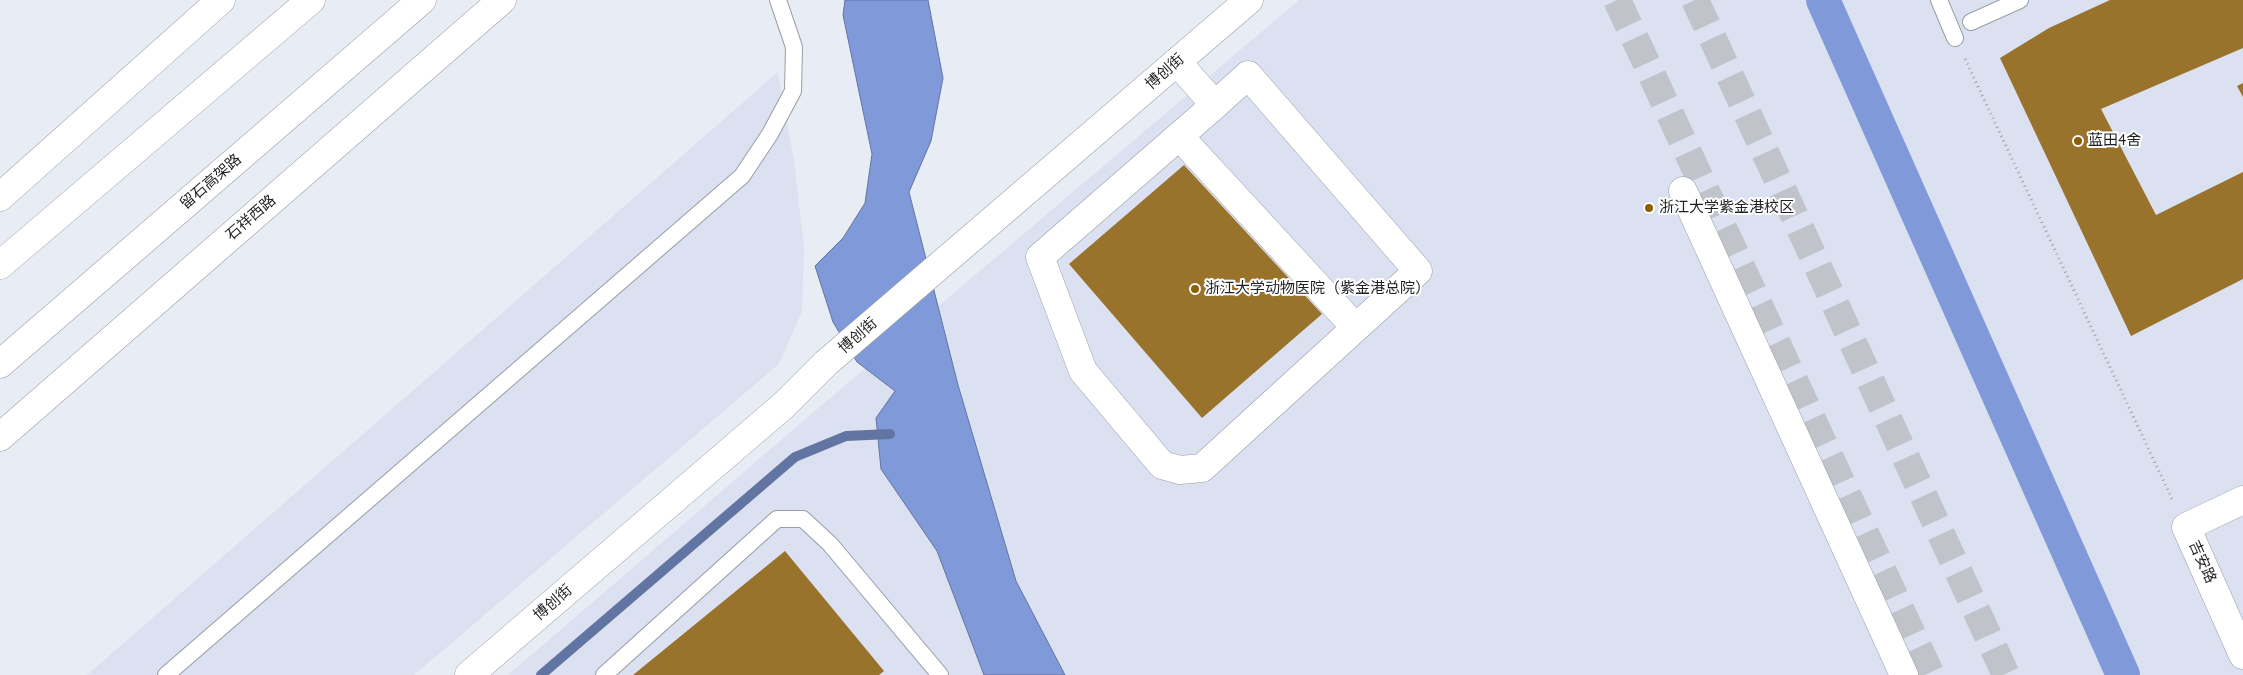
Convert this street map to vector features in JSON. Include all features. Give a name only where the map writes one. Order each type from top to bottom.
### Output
[{"type":"main road","points":[[0,197],[221,0]]},
{"type":"main road","points":[[0,266],[311,0]]},
{"type":"main road","name":"留石高架路","points":[[0,364],[422,0]]},
{"type":"main road","name":"石祥西路","points":[[0,437],[502,0]]},
{"type":"main road","name":"博创街","points":[[469,675],[784,405],[826,363],[1249,0]]},
{"type":"main road","points":[[1177,62],[1216,104]]},
{"type":"main road","points":[[1248,75],[1418,271],[1202,468],[1180,470],[1162,465],[1083,371],[1040,257],[1179,136],[1248,75]]},
{"type":"main road","points":[[1179,136],[1355,327]]},
{"type":"main road","points":[[1683,191],[1904,675]]},
{"type":"main road","name":"吉安路","points":[[2243,500],[2186,528],[2243,655]]},
{"type":"lane","points":[[166,675],[742,176],[770,134],[793,91],[794,47],[778,0]]},
{"type":"lane","points":[[1939,0],[1955,38]]},
{"type":"lane","points":[[1971,22],[2020,0]]},
{"type":"lane","points":[[604,675],[777,519],[803,519],[830,544],[939,674]]},
{"type":"path","points":[[1955,38],[2186,528]]},
{"type":"shaded area","name":"浙江大学紫金港校区","points":[[1299,0],[2243,0],[2243,675],[508,675],[809,416]]},
{"type":"shaded area","points":[[778,72],[794,161],[804,247],[802,311],[779,364],[414,675],[87,675]]},
{"type":"water","points":[[845,0],[928,0],[943,78],[931,141],[909,192],[958,385],[1016,581],[1065,675],[984,675],[937,551],[881,469],[876,418],[895,391],[857,362],[833,322],[815,266],[843,238],[865,203],[872,154],[843,15]]},
{"type":"building","name":"蓝田4舍","points":[[2110,0],[2243,0],[2243,48],[2101,109],[2156,215],[2243,172],[2243,279],[2131,336],[2000,58],[2049,28]]},
{"type":"building","points":[[2243,83],[2243,97],[2237,86]]},
{"type":"building","name":"浙江大学动物医院（紫金港总院）","points":[[1184,165],[1322,314],[1202,418],[1069,264]]},
{"type":"building","points":[[785,551],[884,671],[879,675],[633,675]]},
{"type":"waterway","points":[[1823,0],[2123,675]]},
{"type":"waterway","points":[[541,675],[795,457],[846,436],[890,434]]},
{"type":"tunnel","points":[[1617,0],[1931,675]]},
{"type":"tunnel","points":[[1695,0],[2006,675]]},
{"type":"place","name":"蓝田4舍","points":[[2078,141]]},
{"type":"place","name":"浙江大学紫金港校区","points":[[1649,208]]},
{"type":"place","name":"浙江大学动物医院（紫金港总院）","points":[[1195,289]]}]
